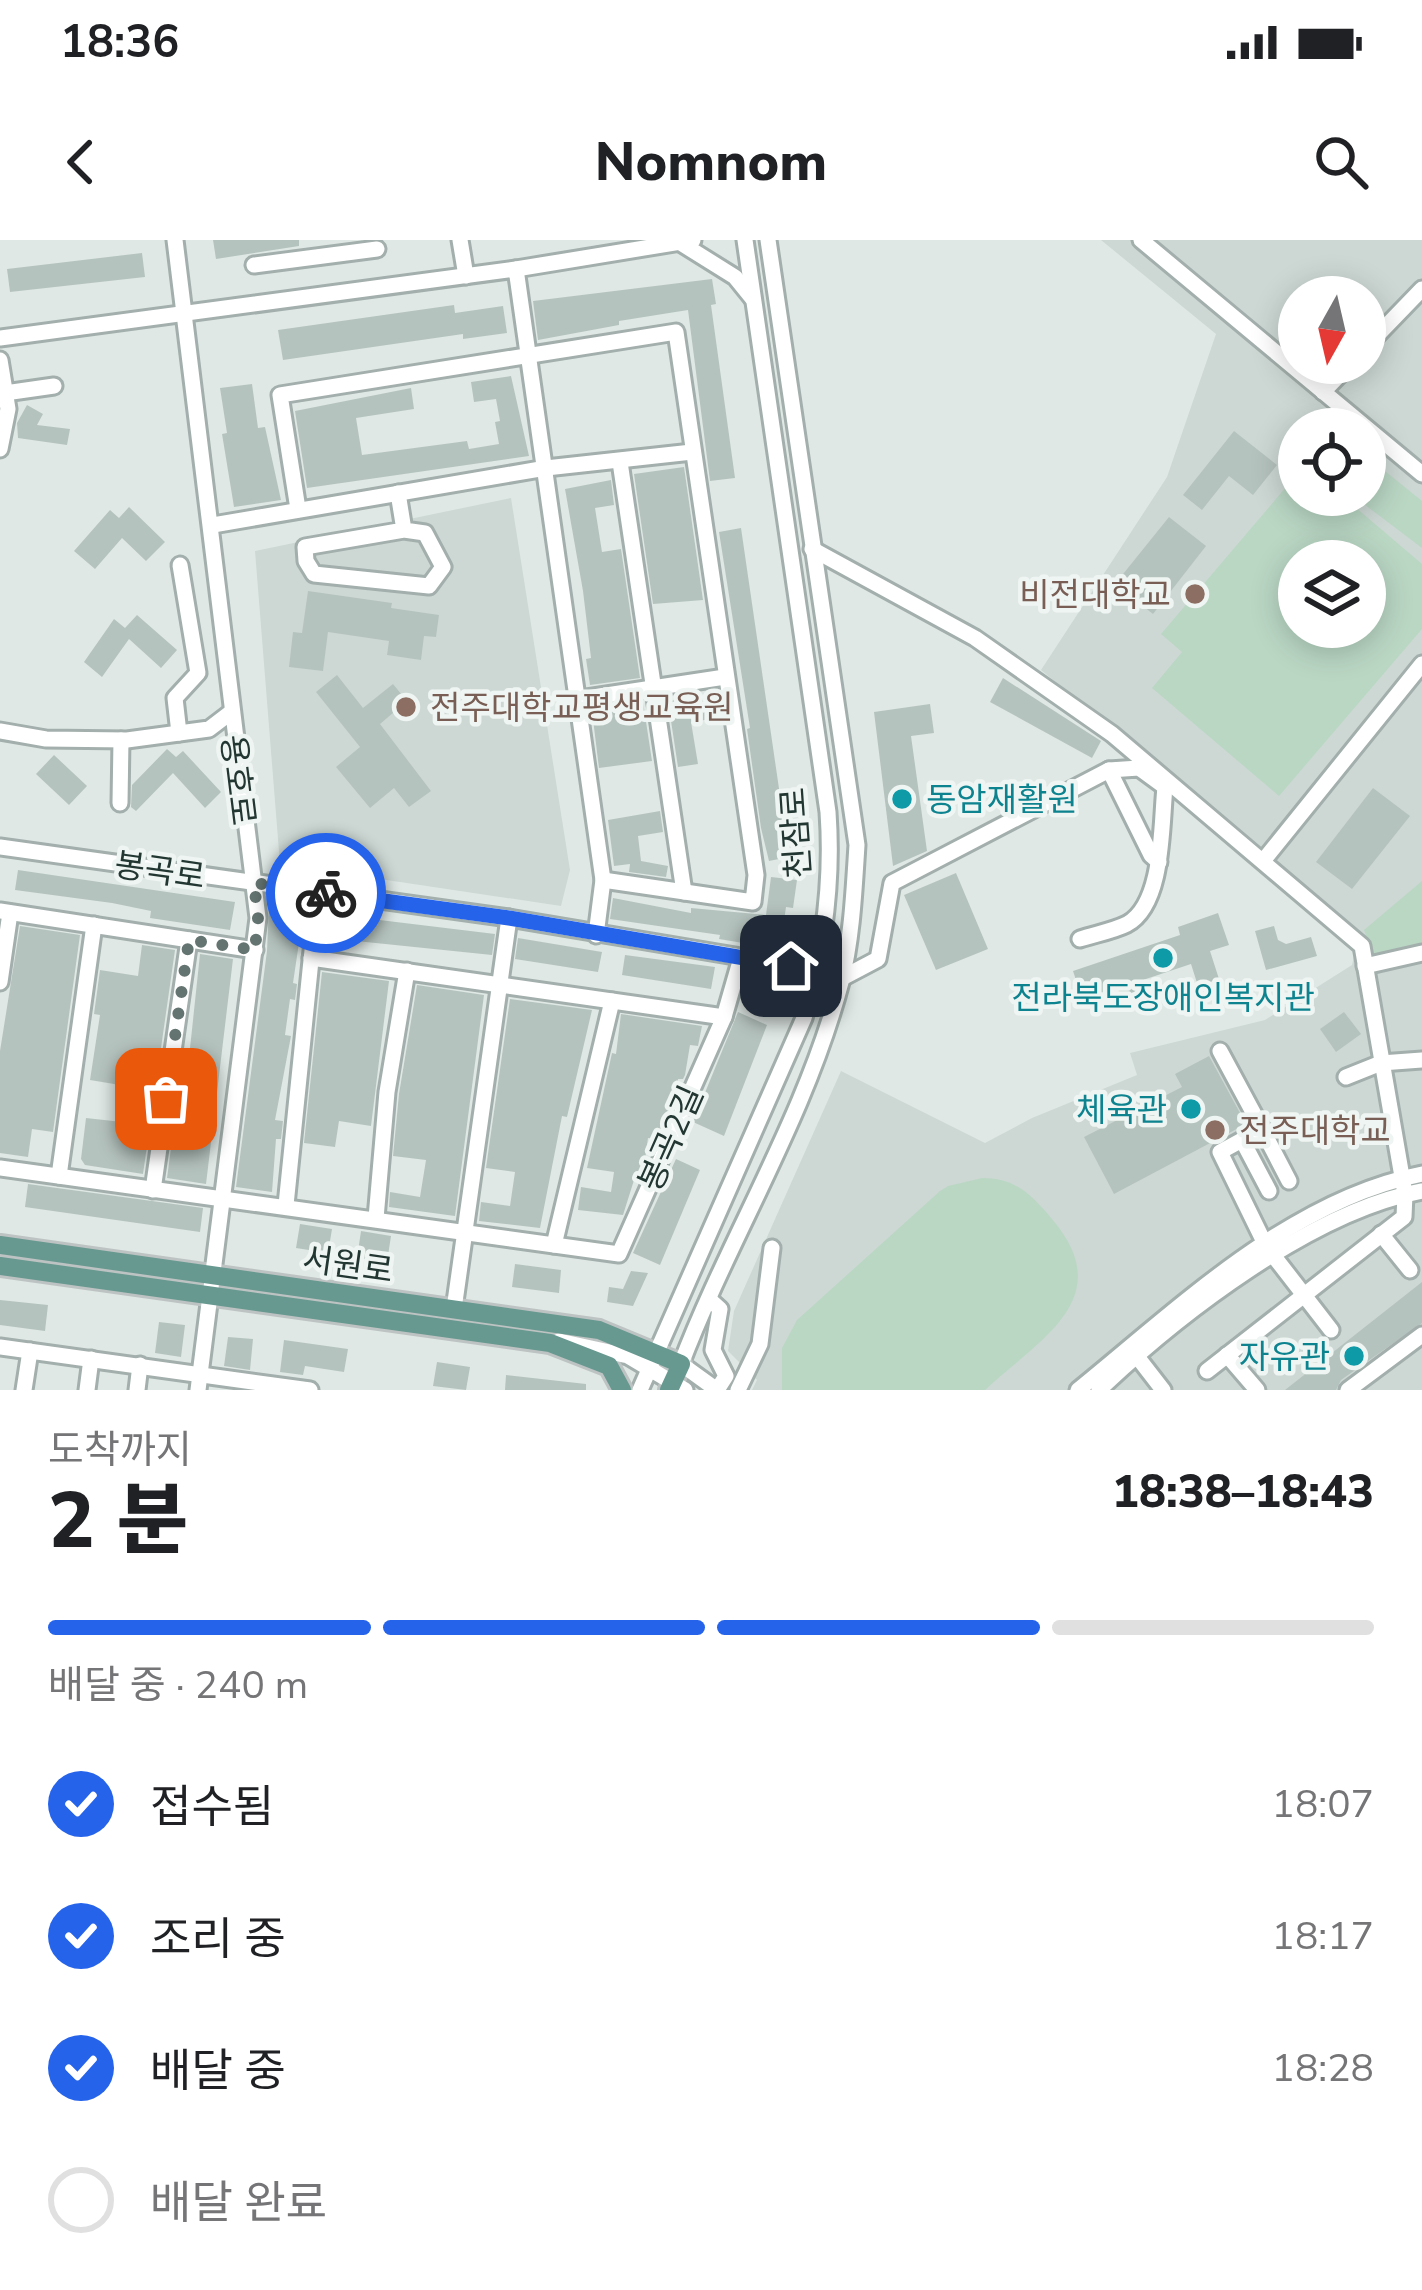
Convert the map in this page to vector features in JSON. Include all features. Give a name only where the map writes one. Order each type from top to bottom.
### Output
[{"type":"main road","name":"서원로","points":[[0,1245],[599,1330],[652,1359],[677,1381]]},
{"type":"main road","name":"서원로","points":[[0,1266],[550,1342]]},
{"type":"main road","points":[[550,1342],[608,1366],[622,1390]]},
{"type":"street","name":"용호로","points":[[175,240],[258,918],[199,1382]]},
{"type":"street","points":[[460,240],[466,276]]},
{"type":"street","name":"천잠로","points":[[640,1390],[784,1065],[818,970],[829,892],[828,812],[745,240]]},
{"type":"street","name":"천잠로","points":[[677,1381],[811,1069],[842,978],[857,845],[768,240]]},
{"type":"street","points":[[1141,240],[1422,474]]},
{"type":"street","points":[[0,338],[517,269],[684,241],[735,277],[754,302]]},
{"type":"street","points":[[254,265],[321,248],[377,249]]},
{"type":"street","points":[[517,269],[603,880],[596,935]]},
{"type":"street","points":[[1386,326],[1422,289]]},
{"type":"street","points":[[298,509],[280,394],[676,332],[756,875],[753,902],[603,880]]},
{"type":"street","points":[[0,360],[5,393],[0,448]]},
{"type":"street","points":[[1323,392],[1331,384]]},
{"type":"street","points":[[5,393],[54,386]]},
{"type":"street","points":[[213,525],[546,469],[692,452]]},
{"type":"street","points":[[620,462],[684,892]]},
{"type":"street","points":[[398,493],[404,530]]},
{"type":"street","points":[[404,530],[424,533],[443,567],[430,586],[314,574],[306,561],[305,547],[404,530]]},
{"type":"street","points":[[812,549],[975,638],[1112,734],[1162,781],[1159,862],[1149,897],[1131,922],[1080,939]]},
{"type":"street","points":[[179,734],[175,698],[198,673],[180,565]]},
{"type":"street","points":[[1268,856],[1422,664]]},
{"type":"street","points":[[580,699],[724,677]]},
{"type":"street","points":[[0,731],[46,739],[121,740],[209,729],[230,713]]},
{"type":"street","points":[[120,803],[121,740]]},
{"type":"street","points":[[842,978],[878,959],[892,884],[1109,770],[1139,768],[1268,856],[1362,946],[1381,1063],[1410,1188],[1404,1216],[1207,1371]]},
{"type":"street","points":[[1109,770],[1151,855],[1159,862]]},
{"type":"street","name":"봉곡로","points":[[0,848],[509,918],[818,970]]},
{"type":"street","points":[[286,1205],[318,892]]},
{"type":"street","points":[[0,982],[5,912],[255,950]]},
{"type":"street","points":[[454,1309],[509,918]]},
{"type":"street","points":[[59,1176],[94,926]]},
{"type":"street","points":[[153,1190],[189,940]]},
{"type":"street","points":[[1365,966],[1422,953]]},
{"type":"street","points":[[311,958],[724,1017]]},
{"type":"street","name":"봉곡2길","points":[[0,1168],[619,1254],[724,1017],[741,958]]},
{"type":"street","points":[[376,1218],[387,1092],[407,971]]},
{"type":"street","points":[[554,1245],[612,1001]]},
{"type":"street","points":[[1220,1051],[1288,1181]]},
{"type":"street","points":[[1346,1076],[1381,1063],[1422,1060]]},
{"type":"street","points":[[1262,1129],[1220,1152],[1269,1249],[1331,1330]]},
{"type":"street","points":[[1242,1140],[1269,1190]]},
{"type":"street","points":[[1078,1390],[1269,1249],[1410,1188],[1422,1174]]},
{"type":"street","points":[[1381,1234],[1410,1270]]},
{"type":"street","points":[[738,1390],[760,1344],[772,1248]]},
{"type":"street","points":[[677,1381],[717,1390],[726,1376],[713,1350],[720,1309],[710,1300]]},
{"type":"street","points":[[1348,1390],[1422,1335]]},
{"type":"street","name":"서원로","points":[[550,1342],[560,1340],[652,1359]]},
{"type":"street","points":[[0,1347],[140,1365],[199,1382],[310,1390]]},
{"type":"street","points":[[24,1390],[29,1351]]},
{"type":"street","points":[[1099,1390],[1134,1351]]},
{"type":"street","points":[[1134,1351],[1163,1390]]},
{"type":"street","points":[[1227,1355],[1256,1390]]},
{"type":"street","points":[[87,1390],[91,1359]]},
{"type":"street","points":[[137,1390],[140,1365]]},
{"type":"shaded area","name":"전주대학교","points":[[1101,240],[1422,240],[1422,1390],[752,1390],[757,1380],[728,1351],[734,1311],[841,1071],[985,1143],[1032,1118],[1137,1075],[1130,1053],[1265,1020],[1352,965],[1359,934],[1041,670],[1167,477],[1216,334]]},
{"type":"shaded area","name":"전주대학교평생교육원","points":[[511,498],[570,870],[561,906],[280,864],[255,551]]},
{"type":"green space","points":[[1386,472],[1422,501],[1422,548],[1380,516],[1386,516]]},
{"type":"green space","points":[[1278,497],[1278,516],[1366,516],[1422,564],[1422,629],[1279,796],[1152,688],[1182,652],[1161,634]]},
{"type":"green space","points":[[1422,881],[1422,946],[1375,960],[1364,930]]},
{"type":"green space","points":[[982,1178],[1013,1184],[1029,1195],[1071,1247],[1078,1272],[1075,1294],[1048,1334],[985,1390],[782,1390],[782,1348],[797,1320],[940,1191]]},
{"type":"building","points":[[213,240],[299,240],[299,246],[216,259]]},
{"type":"building","points":[[142,253],[145,277],[10,292],[7,269]]},
{"type":"building","points":[[712,279],[716,304],[711,305],[735,478],[710,481],[688,310],[538,340],[533,301]]},
{"type":"building","points":[[454,305],[455,313],[503,306],[507,333],[463,339],[463,334],[283,360],[278,330]]},
{"type":"building","points":[[511,376],[529,456],[307,488],[295,411],[411,388],[414,409],[356,418],[362,455],[467,441],[469,449],[499,444],[495,422],[500,421],[496,399],[474,402],[471,382]]},
{"type":"building","points":[[252,384],[258,428],[265,427],[281,500],[234,507],[220,388]]},
{"type":"building","points":[[27,405],[43,414],[37,425],[70,429],[67,445],[18,438],[17,423]]},
{"type":"building","points":[[1234,431],[1277,465],[1253,495],[1229,476],[1202,510],[1183,495]]},
{"type":"building","points":[[684,467],[703,600],[653,604],[634,474]]},
{"type":"building","points":[[611,480],[614,505],[595,508],[602,552],[621,549],[640,678],[590,685],[583,591],[565,489]]},
{"type":"building","points":[[129,507],[165,542],[146,561],[122,538],[95,569],[74,551],[110,510],[119,518]]},
{"type":"building","points":[[1169,517],[1206,546],[1153,614],[1115,584]]},
{"type":"building","points":[[741,528],[789,857],[769,861],[719,532]]},
{"type":"building","points":[[308,591],[439,615],[436,637],[424,636],[421,660],[387,655],[389,641],[328,632],[323,671],[289,667],[293,632],[302,633]]},
{"type":"building","points":[[137,615],[177,650],[161,668],[129,639],[102,677],[84,662],[114,619],[125,628]]},
{"type":"building","points":[[337,675],[363,708],[393,684],[407,701],[380,724],[431,791],[409,807],[394,788],[370,808],[336,767],[360,747],[316,692]]},
{"type":"building","points":[[1003,678],[1101,741],[1092,758],[990,702]]},
{"type":"building","points":[[714,694],[718,718],[691,722],[698,764],[678,767],[668,701]]},
{"type":"building","points":[[643,702],[652,761],[599,768],[592,711]]},
{"type":"building","name":"동암재활원","points":[[930,704],[934,733],[911,736],[927,851],[893,866],[874,712]]},
{"type":"building","points":[[167,749],[176,757],[183,751],[221,792],[205,808],[173,773],[136,811],[131,807],[132,785]]},
{"type":"building","points":[[54,755],[87,786],[69,805],[36,774]]},
{"type":"building","points":[[1373,788],[1410,816],[1352,889],[1316,862]]},
{"type":"building","points":[[660,811],[663,832],[638,836],[641,861],[668,866],[666,877],[629,872],[630,864],[614,866],[608,820]]},
{"type":"building","points":[[18,870],[235,902],[230,930],[150,918],[151,911],[112,903],[15,890]]},
{"type":"building","points":[[956,873],[988,949],[936,970],[904,895]]},
{"type":"building","points":[[771,877],[797,880],[793,908],[786,907],[780,949],[610,919],[613,898],[691,913],[691,908],[766,915]]},
{"type":"building","points":[[269,904],[304,909],[293,983],[297,984],[295,1000],[290,999],[285,1035],[291,1036],[275,1120],[283,1121],[281,1139],[276,1139],[272,1192],[236,1187]]},
{"type":"building","name":"전라북도장애인복지관","points":[[1218,913],[1229,945],[1210,951],[1219,979],[1198,986],[1191,964],[1143,980],[1148,995],[1123,1004],[1118,989],[1083,1001],[1073,971],[1180,935],[1178,927]]},
{"type":"building","points":[[330,914],[495,934],[492,955],[327,938]]},
{"type":"building","points":[[20,926],[80,935],[53,1132],[32,1129],[28,1157],[0,1153],[0,1051]]},
{"type":"building","points":[[1274,926],[1278,940],[1286,944],[1311,937],[1317,956],[1266,970],[1255,931]]},
{"type":"building","points":[[518,938],[602,952],[598,972],[515,959]]},
{"type":"building","points":[[142,945],[175,950],[143,1174],[85,1165],[81,1159],[86,1118],[122,1122],[126,1086],[90,1080],[100,1015],[94,1014],[100,970],[138,976]]},
{"type":"building","points":[[200,954],[233,959],[206,1184],[167,1178],[177,1104],[184,1105]]},
{"type":"building","points":[[625,955],[715,967],[711,989],[622,975]]},
{"type":"building","points":[[322,972],[389,981],[371,1126],[339,1121],[335,1147],[304,1143]]},
{"type":"building","points":[[417,985],[484,995],[455,1216],[389,1207],[390,1192],[420,1197],[426,1160],[393,1156]]},
{"type":"building","points":[[510,999],[592,1010],[567,1117],[562,1116],[540,1228],[479,1221],[481,1202],[510,1206],[515,1172],[486,1168]]},
{"type":"building","points":[[738,1012],[767,1025],[724,1136],[693,1122]]},
{"type":"building","points":[[1344,1012],[1361,1034],[1336,1052],[1320,1029]]},
{"type":"building","points":[[621,1014],[702,1026],[698,1046],[690,1045],[685,1075],[678,1079],[676,1096],[657,1139],[648,1138],[644,1167],[640,1177],[635,1177],[623,1215],[578,1210],[581,1187],[611,1192],[614,1172],[587,1168],[612,1053],[616,1054]]},
{"type":"building","name":"체육관","points":[[1209,1056],[1246,1124],[1114,1194],[1084,1137],[1182,1087],[1175,1074]]},
{"type":"building","points":[[676,1159],[700,1170],[660,1265],[633,1253]]},
{"type":"building","points":[[28,1184],[203,1208],[200,1232],[25,1207]]},
{"type":"building","points":[[300,1224],[332,1229],[328,1253],[296,1248]]},
{"type":"building","points":[[361,1231],[391,1236],[387,1262],[357,1258]]},
{"type":"building","points":[[515,1264],[561,1270],[559,1293],[512,1287]]},
{"type":"building","points":[[631,1271],[648,1273],[633,1306],[607,1302],[609,1287],[623,1289]]},
{"type":"building","name":"자유관","points":[[1422,1282],[1422,1323],[1341,1380],[1336,1390],[1285,1390]]},
{"type":"building","points":[[0,1300],[48,1305],[45,1331],[0,1325]]},
{"type":"building","points":[[159,1322],[185,1325],[181,1357],[155,1353]]},
{"type":"building","points":[[228,1337],[253,1339],[250,1370],[224,1366]]},
{"type":"building","points":[[284,1340],[348,1349],[344,1372],[305,1366],[303,1375],[280,1372]]},
{"type":"building","points":[[437,1362],[470,1367],[466,1390],[433,1386]]},
{"type":"building","points":[[506,1375],[586,1384],[586,1390],[505,1390]]},
{"type":"way so far","points":[[166,1099],[189,940],[255,950],[254,883],[326,893]]},
{"type":"place","name":"비전대학교","points":[[1195,594]]},
{"type":"place","name":"전주대학교평생교육원","points":[[406,707]]},
{"type":"place","name":"동암재활원","points":[[902,799]]},
{"type":"place","name":"전라북도장애인복지관","points":[[1163,958]]},
{"type":"place","name":"체육관","points":[[1191,1109]]},
{"type":"place","name":"전주대학교","points":[[1215,1130]]},
{"type":"place","name":"자유관","points":[[1354,1356]]},
{"type":"route","points":[[326,893],[509,918],[791,966]]}]
